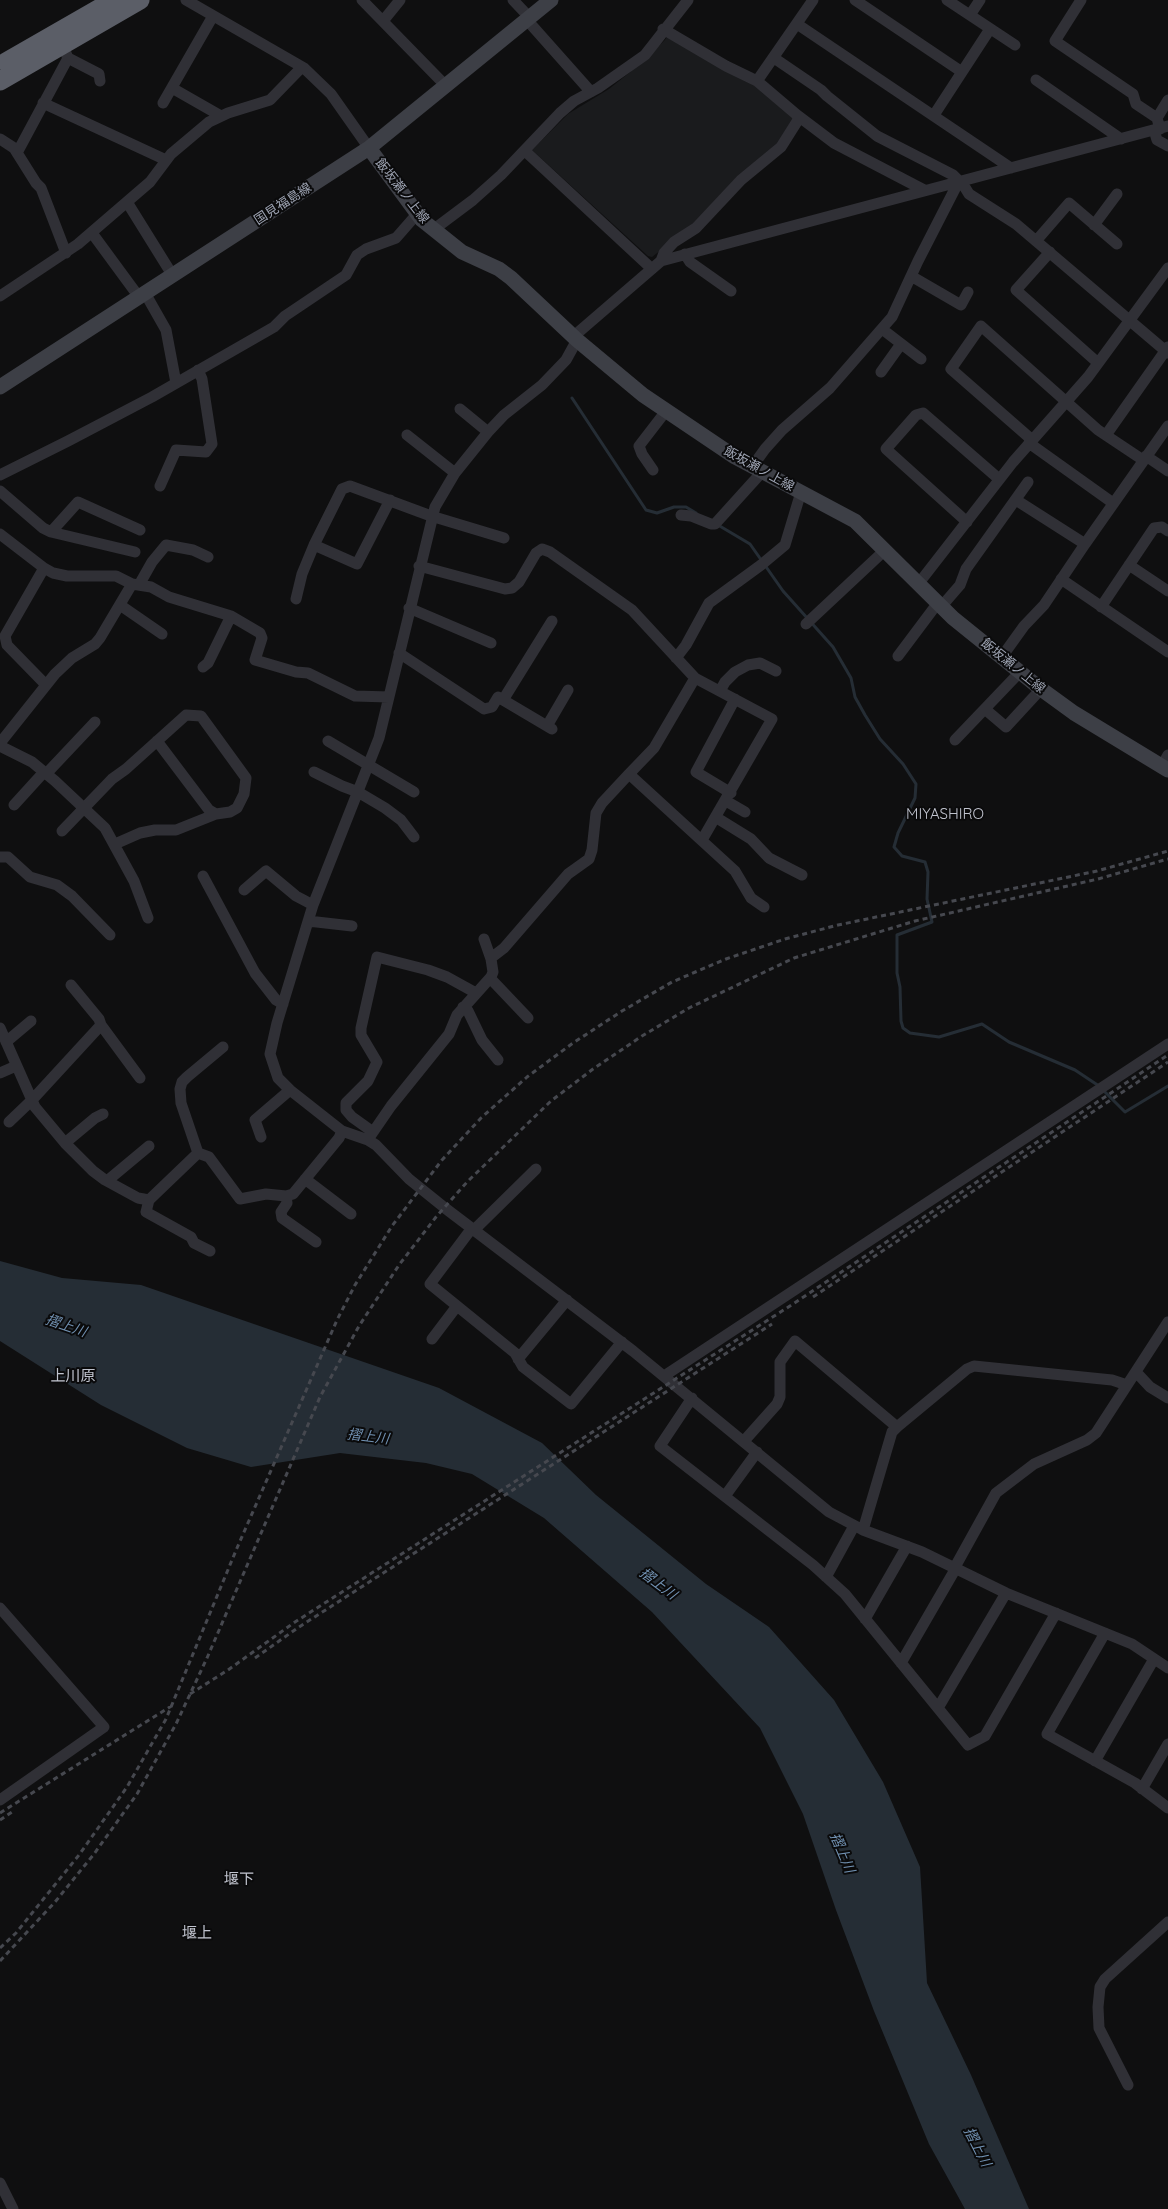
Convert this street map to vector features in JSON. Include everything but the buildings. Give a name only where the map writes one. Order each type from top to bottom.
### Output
[{"type":"highway","points":[[0,66],[114,0]]},
{"type":"highway","points":[[0,81],[65,52],[140,0]]},
{"type":"main road","name":"国見福島線","points":[[0,387],[369,148],[551,0]]},
{"type":"main road","name":"飯坂瀬ノ上線","points":[[369,148],[417,214],[433,230],[462,252],[499,269],[511,278],[575,338],[643,395],[702,436],[757,469],[855,521],[939,605],[1040,689],[1074,713],[1166,763]]},
{"type":"street","points":[[186,0],[302,67],[331,94],[369,148]]},
{"type":"street","points":[[362,0],[446,86]]},
{"type":"street","points":[[383,21],[400,0]]},
{"type":"street","points":[[513,0],[591,92]]},
{"type":"street","points":[[433,230],[473,200],[525,151],[560,113],[644,55],[663,29],[688,0]]},
{"type":"street","points":[[757,81],[813,0]]},
{"type":"street","points":[[855,0],[962,72]]},
{"type":"street","points":[[947,0],[1015,45]]},
{"type":"street","points":[[970,15],[980,0]]},
{"type":"street","points":[[1081,0],[1055,41],[1133,94],[1136,104],[1160,126]]},
{"type":"street","points":[[163,103],[213,16]]},
{"type":"street","points":[[797,24],[934,114],[1010,168]]},
{"type":"street","points":[[663,29],[726,66],[757,81],[797,115],[834,143],[924,190]]},
{"type":"street","points":[[934,114],[990,29]]},
{"type":"street","points":[[17,153],[43,103],[65,52],[99,74],[100,82]]},
{"type":"street","points":[[774,58],[821,90],[877,136],[953,175],[960,181],[969,194],[1016,224],[1128,320],[1167,350],[1106,435]]},
{"type":"street","points":[[0,296],[66,253],[92,233],[150,182],[175,150],[209,122],[220,116],[270,100],[302,67]]},
{"type":"street","points":[[1036,80],[1121,138]]},
{"type":"street","points":[[172,88],[220,116]]},
{"type":"street","points":[[1168,100],[1157,140],[1168,146]]},
{"type":"street","points":[[43,103],[166,160]]},
{"type":"street","points":[[371,1136],[342,1131],[290,1090],[278,1078],[270,1054],[283,1004],[313,906],[379,738],[431,516],[442,492],[455,473],[488,432],[504,415],[542,384],[566,360],[575,338],[652,269],[661,260],[664,253],[674,242],[696,228],[741,180],[781,147],[798,120],[797,115]]},
{"type":"street","points":[[661,260],[1010,168],[1160,126]]},
{"type":"street","points":[[0,139],[14,148],[36,183],[41,188],[66,253]]},
{"type":"street","points":[[525,151],[652,269]]},
{"type":"street","points":[[681,515],[691,516],[711,524],[715,524],[757,469],[765,449],[782,430],[830,388],[882,329],[897,309],[911,276],[960,181]]},
{"type":"street","points":[[1094,225],[1117,194]]},
{"type":"street","points":[[127,202],[173,276]]},
{"type":"street","points":[[1036,240],[1069,203],[1117,244]]},
{"type":"street","points":[[0,475],[68,441],[176,383],[274,327],[291,311],[346,275],[357,256],[366,249],[396,238],[417,214]]},
{"type":"street","points":[[92,233],[142,295],[166,330],[176,383]]},
{"type":"street","points":[[1050,252],[1016,290],[1098,363]]},
{"type":"street","points":[[685,254],[690,262],[731,291]]},
{"type":"street","points":[[919,584],[999,479],[1098,363],[1128,320],[1168,268]]},
{"type":"street","points":[[911,276],[961,305],[968,292]]},
{"type":"street","points":[[1113,503],[1030,441],[951,369],[981,326],[1106,435],[1168,471]]},
{"type":"street","points":[[882,329],[921,359]]},
{"type":"street","points":[[881,372],[901,344]]},
{"type":"street","points":[[160,486],[176,450],[206,452],[212,444],[202,379],[198,370]]},
{"type":"street","points":[[460,408],[488,432]]},
{"type":"street","points":[[653,470],[642,454],[639,446],[666,411]]},
{"type":"street","points":[[967,522],[886,449],[916,415],[923,413],[999,479]]},
{"type":"street","points":[[1001,658],[1024,626],[1044,605],[1144,458],[1168,426]]},
{"type":"street","points":[[407,435],[455,473]]},
{"type":"street","points":[[898,656],[939,605],[960,585],[966,569],[1028,482]]},
{"type":"street","points":[[296,599],[302,574],[314,546],[342,489],[350,486],[431,516],[504,538]]},
{"type":"street","points":[[0,491],[43,528],[51,532],[135,552]]},
{"type":"street","points":[[676,658],[686,645],[709,603],[763,564],[785,545],[801,492]]},
{"type":"street","points":[[314,546],[357,564],[390,500]]},
{"type":"street","points":[[1016,500],[1085,544]]},
{"type":"street","points":[[51,532],[78,502],[140,530]]},
{"type":"street","points":[[1101,606],[1154,528],[1162,527],[1168,531]]},
{"type":"street","points":[[0,534],[44,568],[67,576],[116,576],[135,584],[151,587],[169,597],[231,616],[260,632],[262,638],[254,660],[296,672],[308,673],[355,696],[389,697]]},
{"type":"street","points":[[148,918],[134,881],[105,828],[32,762],[0,745],[46,685],[72,658],[100,638],[120,605],[166,545],[193,550],[208,557]]},
{"type":"street","points":[[419,566],[505,589],[512,588],[519,582],[536,553],[542,549],[550,552],[632,610],[695,678],[772,719],[717,818],[702,840]]},
{"type":"street","points":[[806,624],[884,551]]},
{"type":"street","points":[[1129,565],[1168,591]]},
{"type":"street","points":[[44,568],[5,636],[6,645],[46,685]]},
{"type":"street","points":[[1061,579],[1168,652]]},
{"type":"street","points":[[120,605],[162,634]]},
{"type":"street","points":[[409,608],[491,643]]},
{"type":"street","points":[[203,667],[208,663],[231,616]]},
{"type":"street","points":[[503,700],[552,621]]},
{"type":"street","points":[[399,653],[484,709],[492,707],[498,697],[550,727],[568,690]]},
{"type":"street","points":[[720,691],[735,672],[748,665],[760,663],[776,671]]},
{"type":"street","points":[[955,740],[986,710],[1020,672]]},
{"type":"street","points":[[491,958],[504,948],[568,874],[589,859],[592,850],[596,813],[602,802],[654,748],[695,678]]},
{"type":"street","points":[[986,710],[1006,727],[1040,689]]},
{"type":"street","points":[[735,699],[696,772],[746,812]]},
{"type":"street","points":[[62,831],[112,779],[126,770],[186,715],[201,716],[246,778],[244,794],[237,808],[230,812],[216,814],[176,830],[155,830],[140,833],[115,844]]},
{"type":"street","points":[[14,805],[95,722]]},
{"type":"street","points":[[328,741],[414,792]]},
{"type":"street","points":[[157,742],[209,810],[216,814]]},
{"type":"street","points":[[314,772],[358,792],[401,820],[414,837]]},
{"type":"street","points":[[629,774],[739,875],[751,898],[764,907]]},
{"type":"street","points":[[717,818],[752,839],[769,858],[802,875]]},
{"type":"street","points":[[0,857],[8,857],[30,877],[57,885],[72,896],[110,935]]},
{"type":"street","points":[[244,890],[266,871],[296,896],[313,906]]},
{"type":"street","points":[[203,876],[255,973],[276,1000],[283,1004]]},
{"type":"street","points":[[308,921],[352,926]]},
{"type":"street","points":[[371,1136],[391,1106],[450,1034],[457,1015],[463,1007],[490,978],[493,972],[491,958],[484,939]]},
{"type":"street","points":[[476,993],[447,977],[428,970],[377,957],[361,1028],[361,1035],[377,1062],[368,1081],[346,1104],[346,1110],[409,1179],[622,1342],[829,1512],[859,1528],[907,1546],[1006,1593],[1132,1644],[1168,1668]]},
{"type":"street","points":[[490,978],[528,1018]]},
{"type":"street","points":[[71,985],[99,1019],[101,1025],[140,1078]]},
{"type":"street","points":[[463,1007],[468,1011],[482,1040],[498,1060]]},
{"type":"street","points":[[6,1042],[31,1021]]},
{"type":"street","points":[[8,1122],[32,1100],[101,1025]]},
{"type":"street","points":[[0,1028],[32,1100],[45,1121],[92,1171],[138,1198],[149,1200]]},
{"type":"street","points":[[664,1376],[1168,1044]]},
{"type":"street","points":[[198,1153],[182,1103],[180,1089],[182,1082],[187,1077],[223,1047]]},
{"type":"street","points":[[0,1073],[16,1066]]},
{"type":"street","points":[[261,1137],[255,1120],[290,1090]]},
{"type":"street","points":[[65,1143],[95,1118],[103,1114]]},
{"type":"street","points":[[198,1153],[209,1157],[240,1199],[266,1194],[286,1196],[293,1194],[339,1138],[342,1131]]},
{"type":"street","points":[[107,1181],[149,1146]]},
{"type":"street","points":[[198,1153],[149,1200],[146,1212],[191,1237],[194,1243],[210,1251]]},
{"type":"street","points":[[536,1169],[473,1229],[430,1284],[515,1353],[523,1367],[571,1404],[622,1342]]},
{"type":"street","points":[[305,1179],[351,1214]]},
{"type":"street","points":[[286,1196],[287,1203],[281,1212],[282,1218],[316,1242]]},
{"type":"street","points":[[518,1359],[567,1300]]},
{"type":"street","points":[[432,1339],[457,1306]]},
{"type":"street","points":[[901,1663],[956,1568],[996,1493],[1034,1464],[1087,1440],[1096,1433],[1168,1322]]},
{"type":"street","points":[[744,1441],[777,1404],[780,1397],[780,1362],[795,1341],[897,1427]]},
{"type":"street","points":[[826,1577],[859,1528],[892,1432],[967,1369],[974,1366],[1112,1380],[1127,1385]]},
{"type":"street","points":[[1136,1372],[1150,1387],[1168,1398]]},
{"type":"street","points":[[692,1398],[660,1446],[826,1577],[845,1594],[968,1745],[985,1736],[1056,1613]]},
{"type":"street","points":[[724,1496],[757,1452]]},
{"type":"street","points":[[865,1619],[907,1546]]},
{"type":"street","points":[[938,1708],[1006,1593]]},
{"type":"street","points":[[0,1608],[104,1728],[0,1800]]},
{"type":"street","points":[[1105,1633],[1047,1734],[1095,1760],[1142,1789],[1168,1808]]},
{"type":"street","points":[[1095,1760],[1154,1659]]},
{"type":"street","points":[[1142,1789],[1168,1744]]},
{"type":"street","points":[[1128,2085],[1099,2028],[1098,2007],[1100,1987],[1105,1979],[1168,1922]]},
{"type":"street","points":[[0,2184],[13,2209]]},
{"type":"shaded area","points":[[671,32],[732,67],[795,116],[777,145],[694,224],[652,257],[648,256],[532,150],[568,114],[609,89],[664,41]]},
{"type":"water","name":"摺上川","points":[[0,1261],[62,1278],[141,1285],[439,1388],[542,1443],[596,1495],[706,1584],[769,1627],[834,1700],[883,1782],[920,1867],[927,1983],[971,2075],[1029,2209],[965,2209],[929,2144],[874,2011],[836,1910],[803,1814],[760,1728],[652,1612],[544,1518],[472,1474],[426,1463],[340,1453],[251,1467],[187,1448],[101,1405],[0,1341]]},
{"type":"waterway","points":[[572,398],[646,510],[657,513],[674,507],[686,507],[696,513]]},
{"type":"waterway","points":[[718,525],[750,544],[783,591],[833,647],[851,678],[855,697],[865,715],[880,739],[903,764],[916,784],[915,798],[898,833],[894,847],[902,856],[925,862],[928,872],[927,899],[932,922],[897,935],[897,973],[900,987],[901,1021],[903,1028],[910,1033],[939,1037],[982,1024],[1009,1042],[1075,1070],[1099,1086]]},
{"type":"waterway","points":[[1103,1090],[1125,1112],[1168,1086]]},
{"type":"railway","points":[[0,1948],[16,1933],[79,1855],[127,1787],[166,1719],[237,1548],[337,1320],[355,1285],[392,1226],[442,1160],[481,1118],[527,1077],[573,1043],[622,1011],[672,982],[726,959],[785,939],[838,925],[1097,871],[1168,851]]},
{"type":"railway","points":[[0,1961],[55,1902],[94,1854],[137,1794],[176,1724],[207,1658],[320,1397],[359,1326],[399,1265],[436,1217],[468,1181],[551,1101],[593,1069],[642,1036],[689,1008],[794,958],[915,921],[1098,879],[1168,859]]},
{"type":"railway","points":[[190,1694],[228,1670],[295,1622],[793,1304],[1168,1055]]},
{"type":"railway","points":[[813,1297],[1168,1062]]},
{"type":"railway","points":[[255,1658],[299,1627],[772,1324]]},
{"type":"railway","points":[[0,1813],[173,1705]]},
{"type":"railway","points":[[0,1820],[12,1812]]},
{"type":"district","name":"MIYASHIRO","points":[[945,814]]},
{"type":"district","name":"上川原","points":[[73,1376]]},
{"type":"district","name":"堰下","points":[[239,1879]]},
{"type":"district","name":"堰上","points":[[197,1933]]}]
